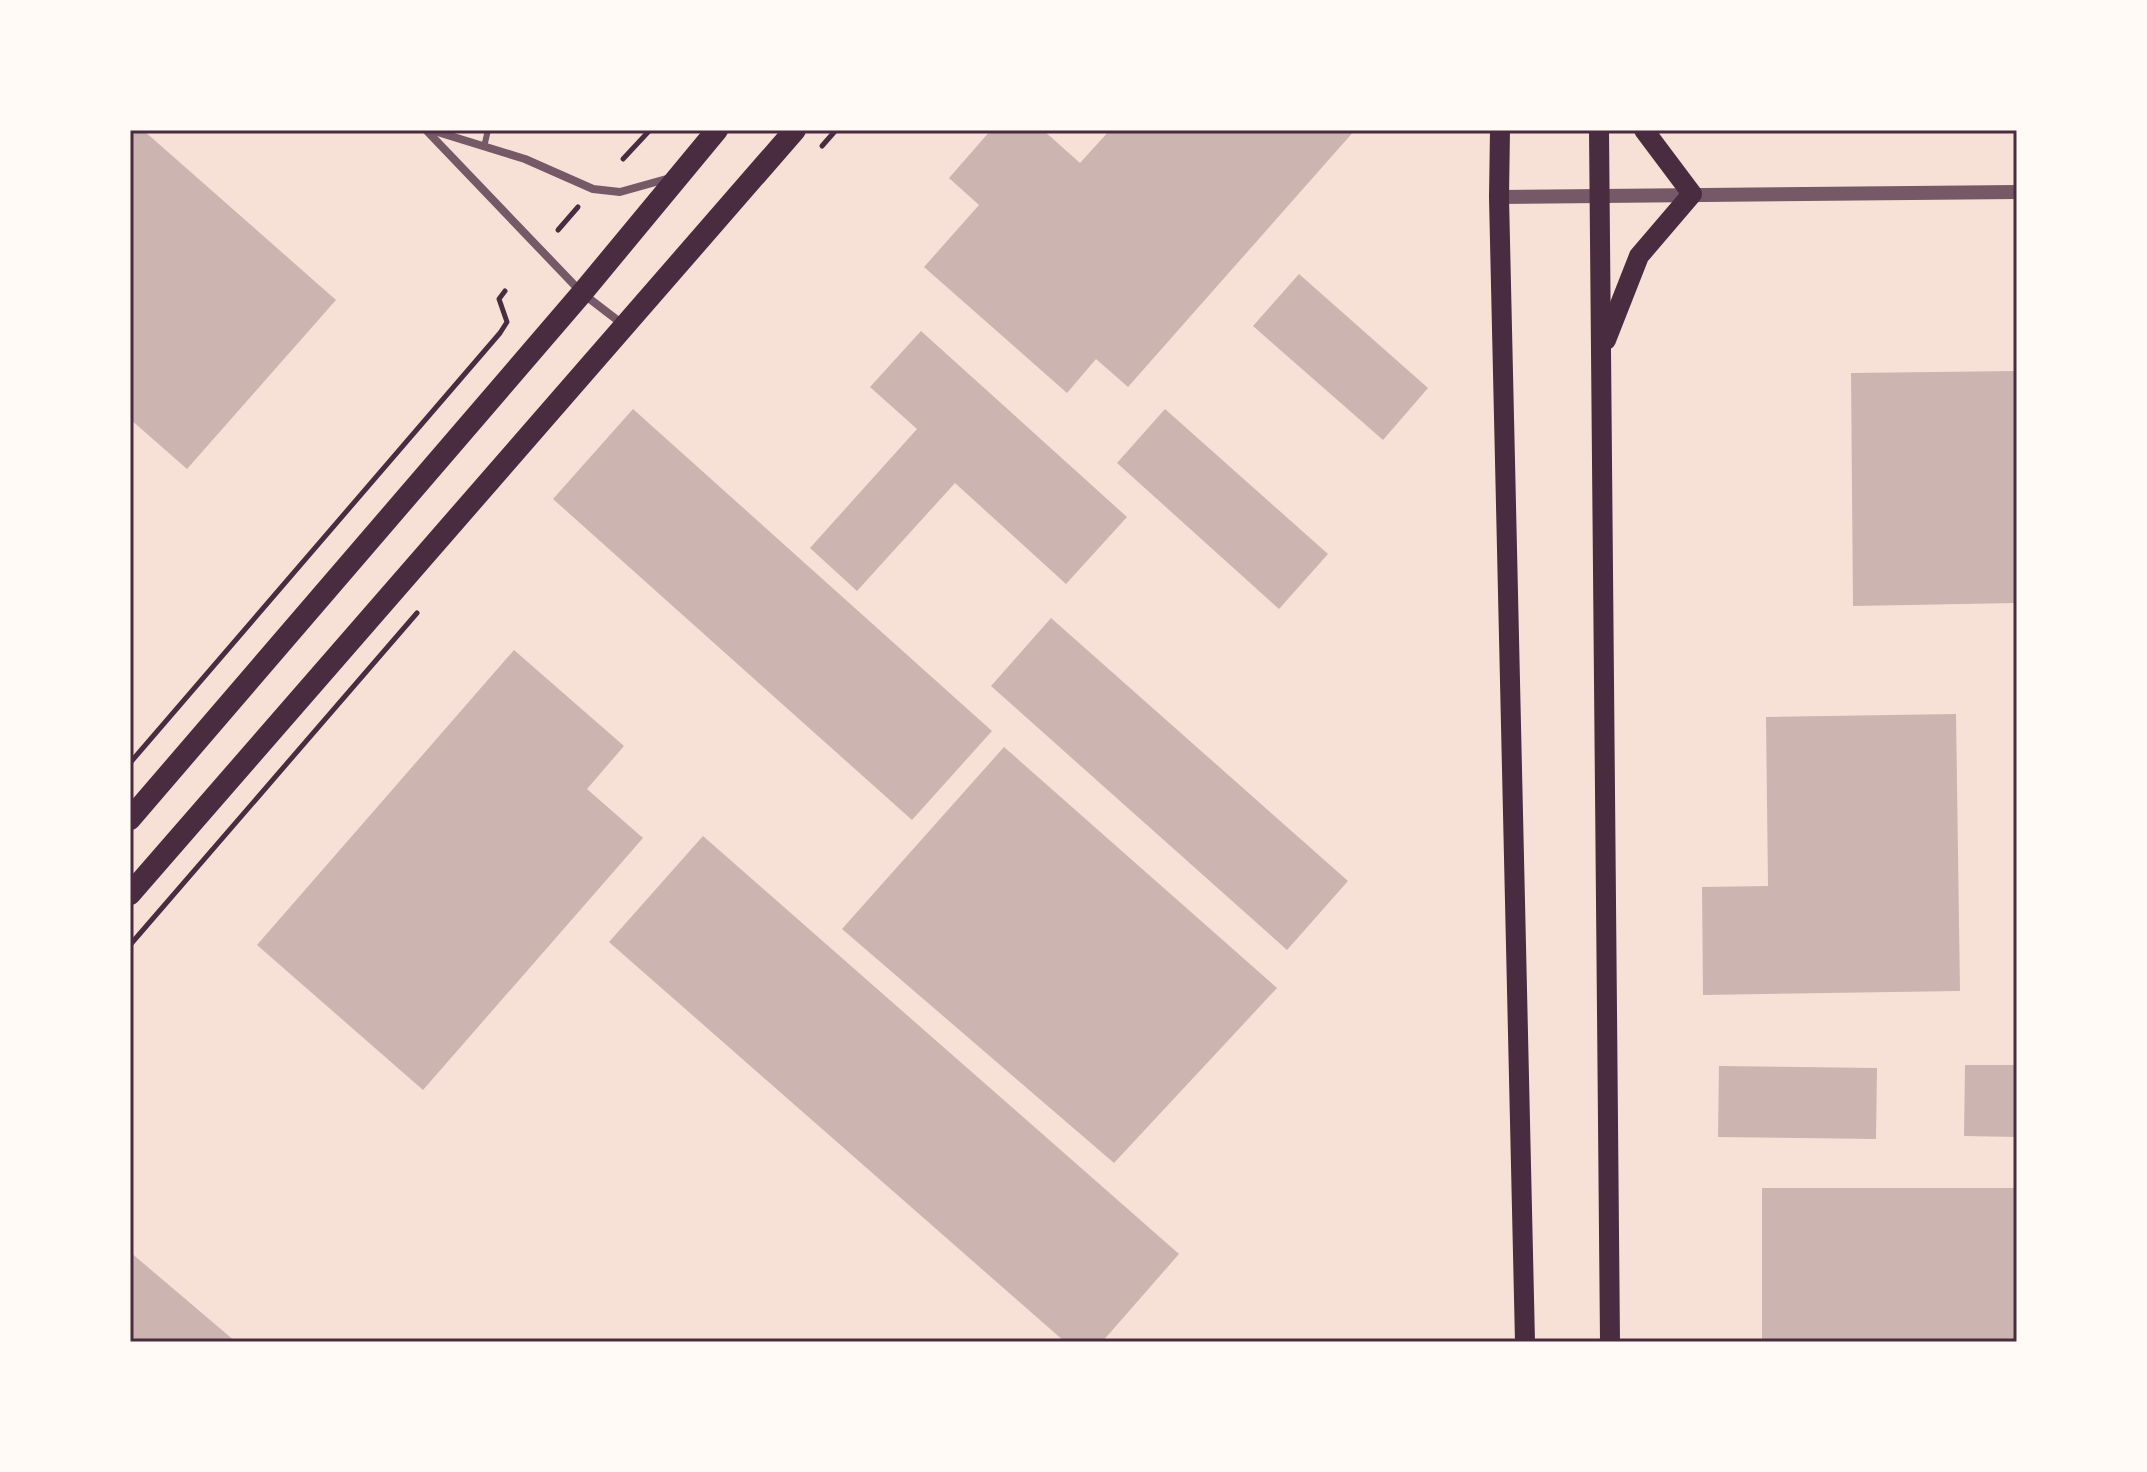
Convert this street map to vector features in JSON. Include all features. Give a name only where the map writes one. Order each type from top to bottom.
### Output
[{"type":"highway","points":[[130,819],[582,293],[717,130]]},
{"type":"highway","points":[[130,894],[795,130]]},
{"type":"main road","points":[[1500,130],[1525,1342]]},
{"type":"main road","points":[[1599,130],[1610,1342]]},
{"type":"main road","points":[[1603,349],[1639,256],[1692,194],[1644,130]]},
{"type":"street","points":[[429,130],[525,159],[593,189],[620,192],[680,175]]},
{"type":"street","points":[[429,130],[582,293],[625,327]]},
{"type":"street","points":[[1499,197],[2017,192]]},
{"type":"lane","points":[[484,147],[488,130]]},
{"type":"path","points":[[623,159],[650,130]]},
{"type":"path","points":[[558,230],[583,201]]},
{"type":"path","points":[[130,763],[500,333],[507,322],[499,299],[505,291]]},
{"type":"building","points":[[130,130],[143,130],[336,300],[187,469],[130,419]]},
{"type":"building","points":[[991,130],[1043,130],[1080,163],[1110,130],[1355,130],[1128,387],[1096,359],[1067,393],[924,267],[979,205],[949,178]]},
{"type":"building","points":[[1299,274],[1428,388],[1383,440],[1253,326]]},
{"type":"building","points":[[921,331],[1127,517],[1066,584],[955,483],[857,591],[810,548],[917,429],[870,387]]},
{"type":"building","points":[[2017,371],[2017,603],[1853,606],[1851,373]]},
{"type":"building","points":[[633,409],[992,731],[912,820],[553,499]]},
{"type":"building","points":[[1165,409],[1328,554],[1279,609],[1117,463]]},
{"type":"building","points":[[1051,618],[1348,881],[1287,950],[991,686]]},
{"type":"building","points":[[514,650],[624,746],[587,789],[643,838],[423,1090],[257,945]]},
{"type":"building","points":[[1956,714],[1960,991],[1703,995],[1702,887],[1768,886],[1766,717]]},
{"type":"building","points":[[1004,747],[1277,988],[1114,1163],[842,929]]},
{"type":"building","points":[[703,836],[1179,1254],[1102,1342],[1065,1342],[609,942]]},
{"type":"building","points":[[1965,1065],[2017,1065],[2017,1137],[1964,1136]]},
{"type":"building","points":[[1719,1066],[1877,1068],[1876,1139],[1718,1137]]},
{"type":"building","points":[[1762,1188],[2017,1188],[2017,1342],[1762,1342]]},
{"type":"building","points":[[130,1252],[236,1342],[130,1342]]}]
